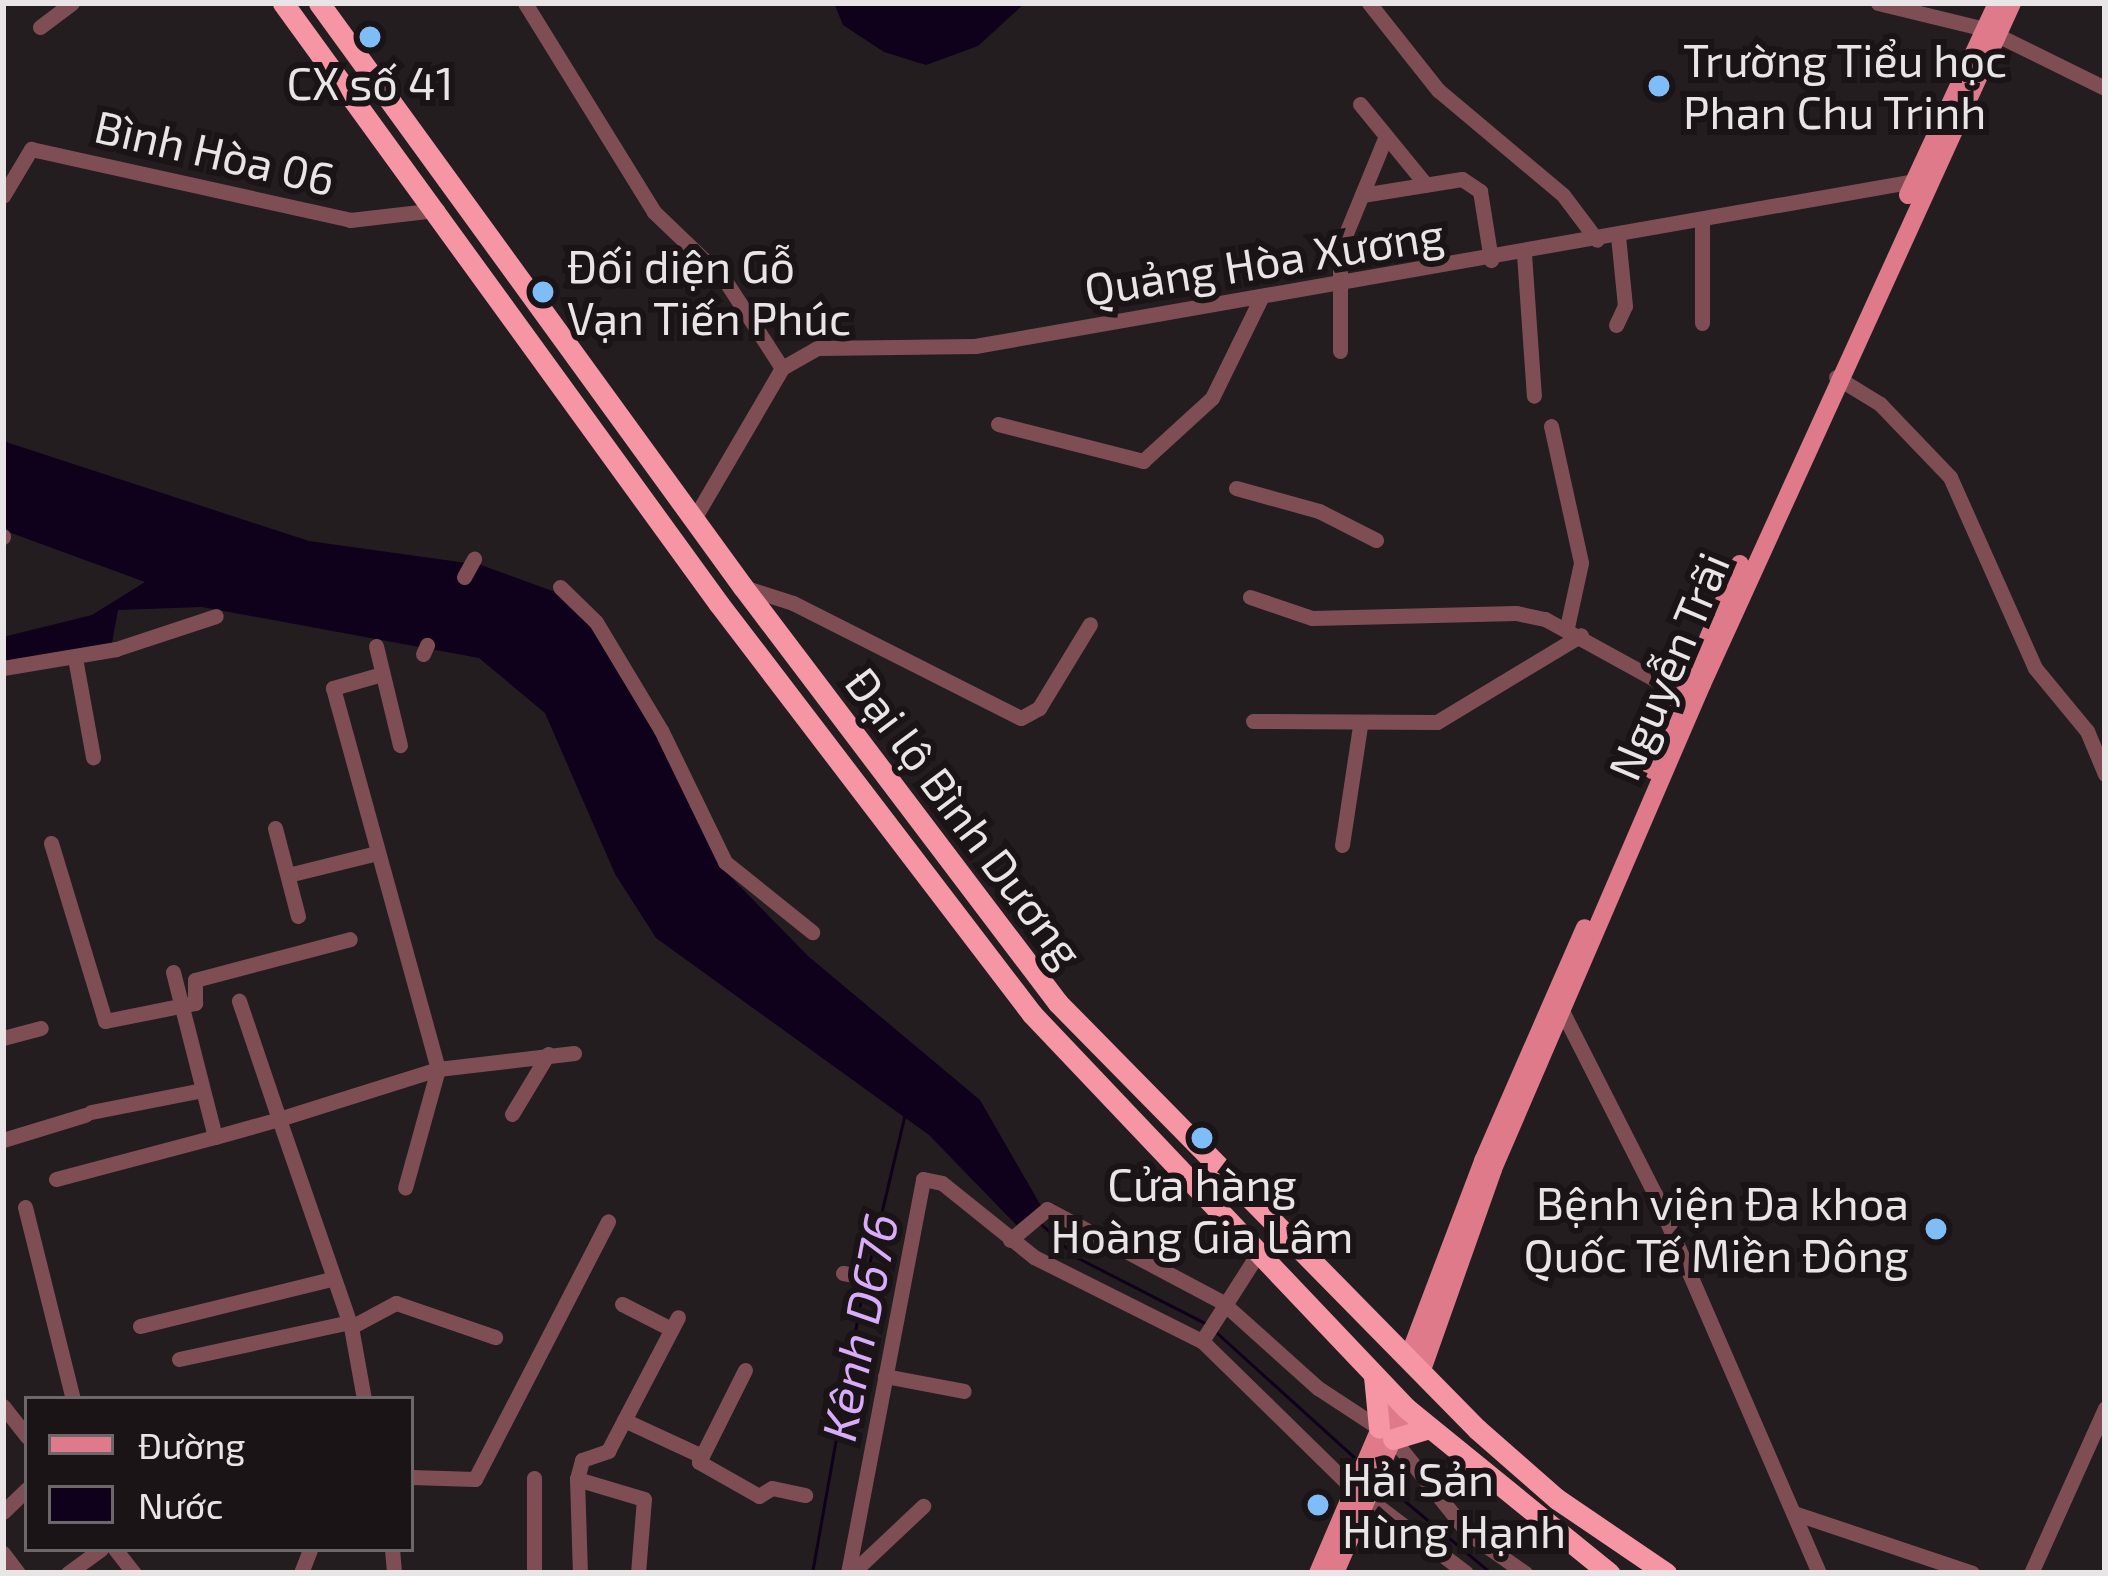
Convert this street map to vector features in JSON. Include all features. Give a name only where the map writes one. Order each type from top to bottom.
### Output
[{"type":"highway","name":"Đại lộ Bình Dương","points":[[284,3],[719,604],[1032,1014],[1400,1402],[1609,1573]]},
{"type":"highway","name":"Đại lộ Bình Dương","points":[[319,3],[743,587],[1058,1003],[1557,1499],[1666,1573]]},
{"type":"highway","points":[[414,181],[436,163]]},
{"type":"highway","points":[[719,604],[743,587]]},
{"type":"highway","points":[[1400,1402],[1416,1363]]},
{"type":"highway","points":[[1373,1375],[1386,1434],[1429,1428]]},
{"type":"main road","name":"Nguyễn Trãi","points":[[1991,32],[1996,3]]},
{"type":"main road","name":"Nguyễn Trãi","points":[[1651,790],[1683,695],[1991,32],[2012,3]]},
{"type":"main road","name":"Nguyễn Trãi","points":[[1416,1363],[1559,1005],[1797,449],[1836,377],[1922,180]]},
{"type":"main road","points":[[1318,1573],[1400,1402]]},
{"type":"main road","points":[[1335,1573],[1360,1493]]},
{"type":"street","points":[[40,27],[72,3]]},
{"type":"street","points":[[526,3],[654,212],[724,279],[782,368],[694,517]]},
{"type":"street","points":[[1369,3],[1438,90],[1563,195],[1597,240]]},
{"type":"street","points":[[1878,3],[1991,32],[2105,88]]},
{"type":"street","points":[[1360,104],[1426,184]]},
{"type":"street","points":[[1340,351],[1345,284],[1340,248],[1386,136]]},
{"type":"street","name":"Bình Hòa 06","points":[[3,196],[32,149],[350,220],[436,210]]},
{"type":"street","points":[[1361,195],[1462,178],[1480,191],[1491,260]]},
{"type":"street","name":"Quảng Hòa Xương","points":[[782,368],[817,348],[975,346],[1491,260],[1922,180]]},
{"type":"street","points":[[1702,220],[1702,323]]},
{"type":"street","points":[[1616,325],[1625,306],[1618,236]]},
{"type":"street","points":[[1524,254],[1534,396]]},
{"type":"street","points":[[998,424],[1142,460],[1212,398],[1261,298]]},
{"type":"street","points":[[1836,377],[1880,404],[1950,477],[2035,668],[2076,714],[2105,775]]},
{"type":"street","points":[[1253,721],[1418,727],[1461,714],[1574,631],[1581,563],[1551,426]]},
{"type":"street","points":[[1236,488],[1319,512],[1376,540]]},
{"type":"street","points":[[464,577],[474,559]]},
{"type":"street","points":[[560,587],[596,622],[662,730],[724,862],[812,932]]},
{"type":"street","points":[[743,587],[793,603],[1021,718],[1039,708],[1090,624]]},
{"type":"street","points":[[1250,597],[1312,618],[1516,613],[1574,631],[1683,695]]},
{"type":"street","points":[[3,668],[75,658],[216,616]]},
{"type":"street","points":[[376,646],[400,745]]},
{"type":"street","points":[[75,658],[93,757]]},
{"type":"street","points":[[382,674],[333,688],[373,854],[438,1069],[405,1188]]},
{"type":"street","points":[[1342,845],[1360,726]]},
{"type":"street","points":[[275,828],[298,916]]},
{"type":"street","points":[[51,843],[101,1018],[181,1006],[196,1001],[195,980],[350,939]]},
{"type":"street","points":[[288,875],[373,854]]},
{"type":"street","points":[[172,972],[215,1137]]},
{"type":"street","points":[[239,1001],[351,1324],[363,1396]]},
{"type":"street","points":[[1559,1005],[1655,1194],[1819,1573]]},
{"type":"street","points":[[3,1038],[41,1028]]},
{"type":"street","points":[[56,1179],[279,1119],[438,1069],[574,1053]]},
{"type":"street","points":[[512,1114],[548,1054]]},
{"type":"street","points":[[3,1139],[88,1114],[202,1090]]},
{"type":"street","points":[[850,1573],[886,1376],[895,1284],[923,1178],[943,1183],[1010,1240],[1202,1340],[1360,1493],[1466,1573]]},
{"type":"street","points":[[25,1207],[72,1396]]},
{"type":"street","points":[[1010,1240],[1047,1209],[1222,1302],[1318,1388],[1386,1434],[1468,1533],[1526,1573]]},
{"type":"street","points":[[414,1477],[475,1479],[608,1221]]},
{"type":"street","points":[[1202,1340],[1222,1302],[1257,1255]]},
{"type":"street","points":[[843,1273],[865,1277]]},
{"type":"street","points":[[140,1326],[332,1279]]},
{"type":"street","points":[[179,1360],[351,1324],[396,1303],[495,1336]]},
{"type":"street","points":[[580,1573],[577,1479],[582,1460],[604,1456],[675,1323],[622,1304]]},
{"type":"street","points":[[745,1370],[699,1462],[759,1496],[772,1488],[806,1496]]},
{"type":"street","points":[[886,1376],[964,1391]]},
{"type":"street","points":[[3,1406],[24,1433]]},
{"type":"street","points":[[2031,1573],[2105,1408]]},
{"type":"street","points":[[624,1420],[702,1456]]},
{"type":"street","points":[[534,1478],[534,1573]]},
{"type":"street","points":[[577,1479],[644,1499],[638,1573]]},
{"type":"street","points":[[850,1573],[922,1506]]},
{"type":"street","points":[[1794,1514],[1972,1573]]},
{"type":"street","points":[[68,1573],[97,1552]]},
{"type":"street","points":[[3,1553],[18,1573]]},
{"type":"water","points":[[834,3],[1025,3],[978,46],[926,65],[884,52],[843,25]]},
{"type":"water","points":[[3,441],[309,541],[481,565],[558,593],[591,625],[659,735],[722,868],[808,956],[980,1100],[1044,1211],[1023,1232],[929,1135],[656,938],[615,874],[545,713],[479,658],[202,607],[118,610],[112,643],[3,664],[3,637],[92,615],[145,582],[3,530]]},
{"type":"waterway","name":"Kênh D676","points":[[867,1273],[905,1113]]},
{"type":"waterway","points":[[1040,1223],[1076,1257],[1205,1323]]},
{"type":"waterway","name":"Kênh D676","points":[[812,1573],[864,1282]]},
{"type":"waterway","points":[[1217,1333],[1357,1460]]},
{"type":"waterway","points":[[1382,1482],[1491,1573]]},
{"type":"place","name":"CX số 41","points":[[370,37]]},
{"type":"place","name":"Trường Tiểu học Phan Chu Trinh","points":[[1659,86]]},
{"type":"place","name":"Đối diện Gỗ Vạn Tiến Phúc","points":[[543,292]]},
{"type":"place","name":"Cửa hàng Hoàng Gia Lâm","points":[[1202,1138]]},
{"type":"place","name":"Bệnh viện Đa khoa Quốc Tế Miền Đông","points":[[1936,1229]]},
{"type":"place","name":"Hải Sản Hùng Hạnh","points":[[1318,1505]]}]
